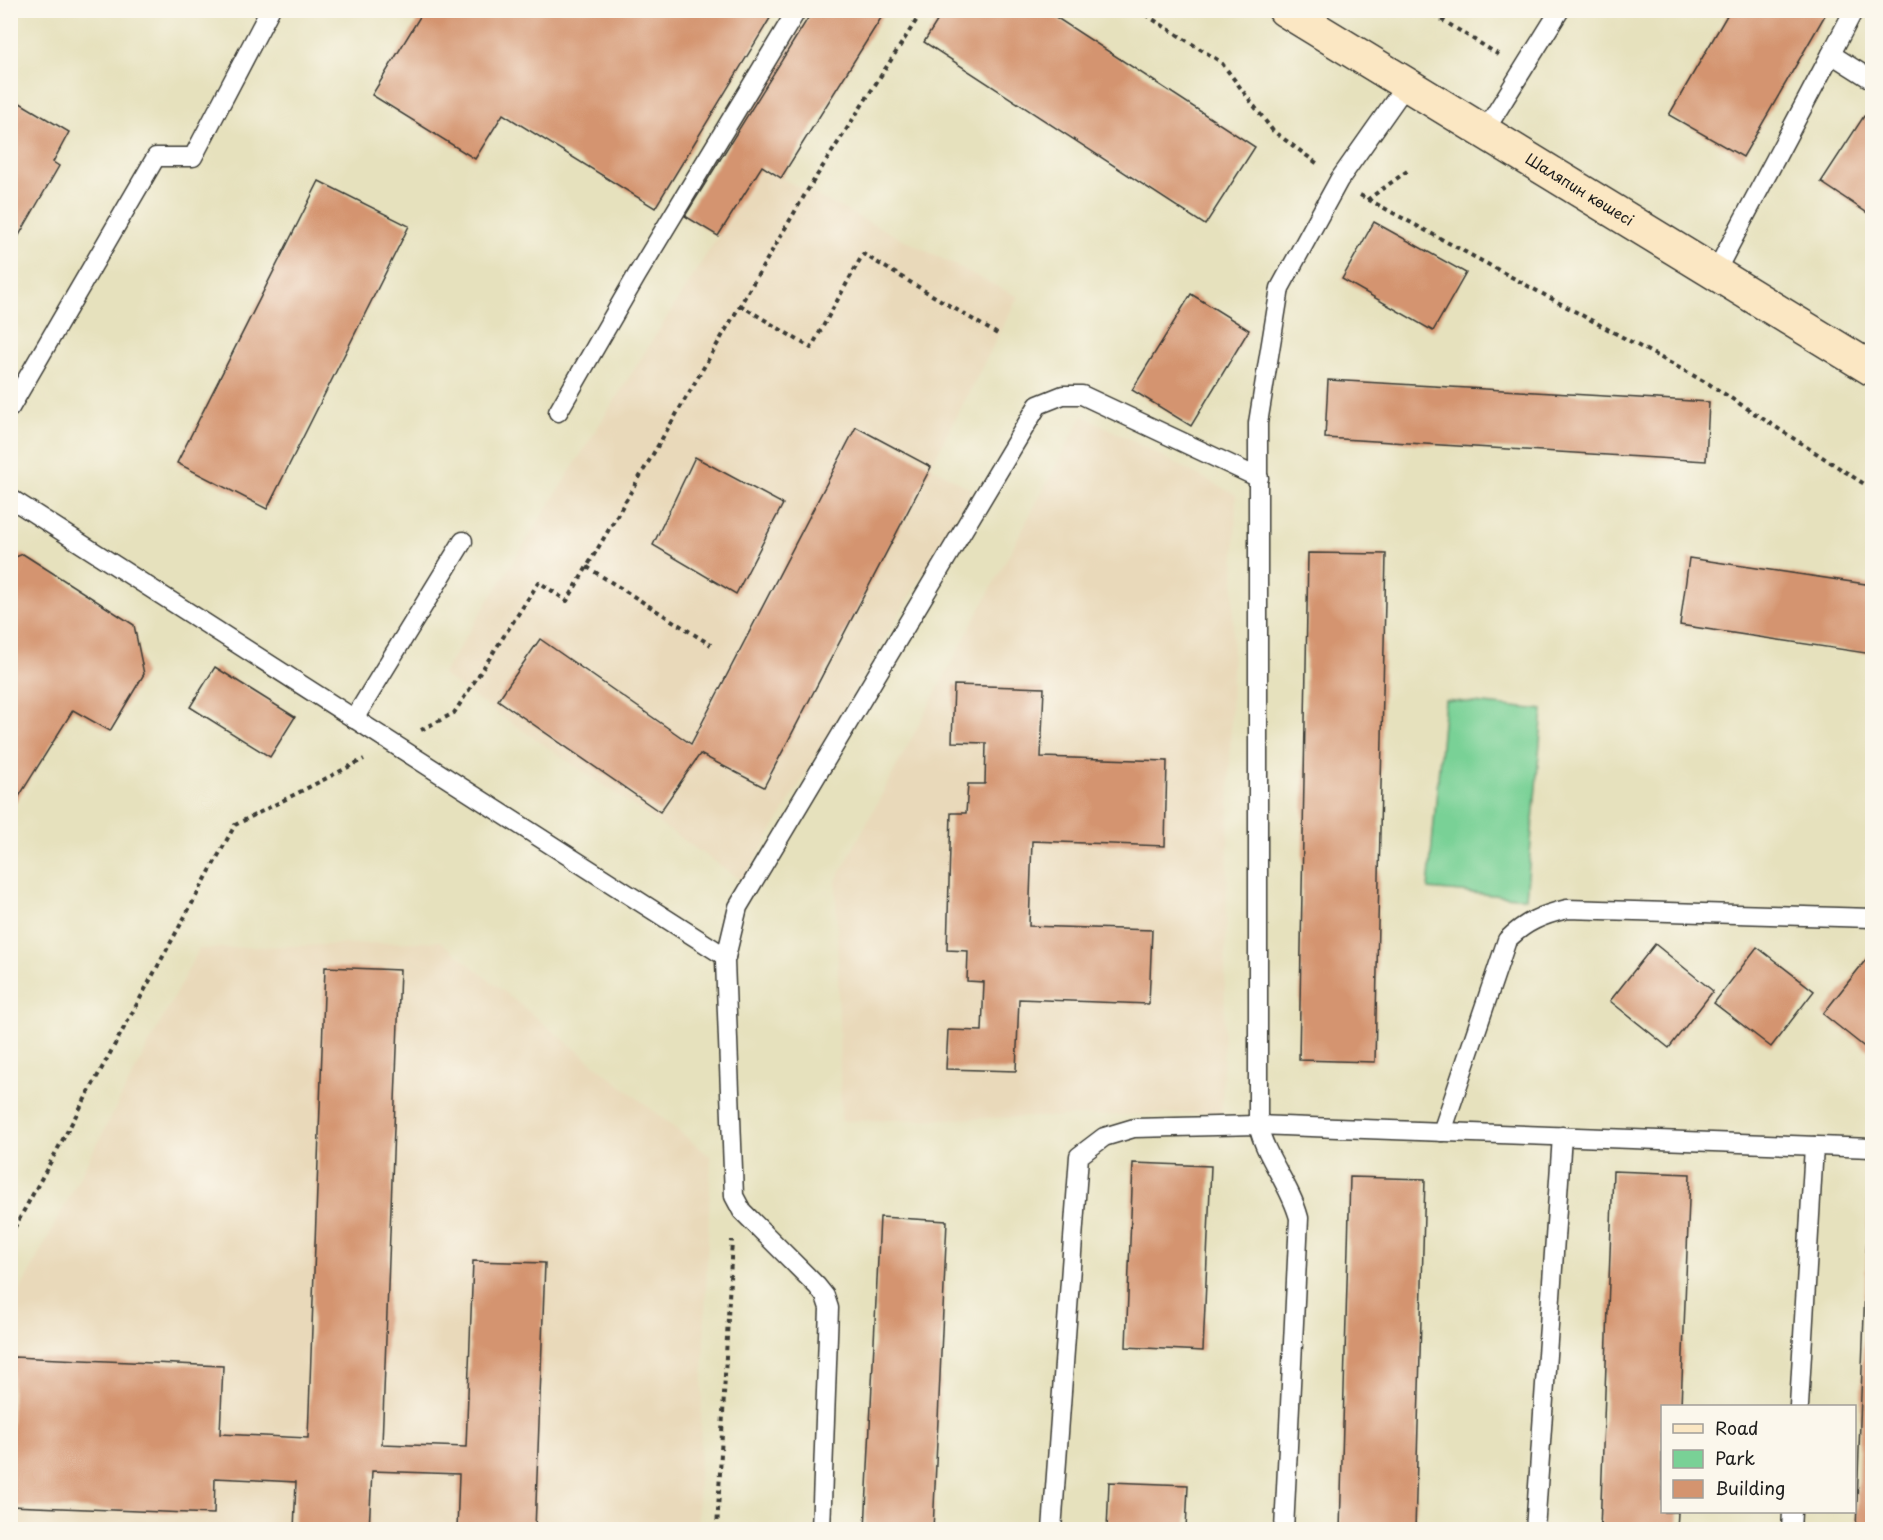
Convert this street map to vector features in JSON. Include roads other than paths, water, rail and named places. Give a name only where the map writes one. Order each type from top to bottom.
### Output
[{"type":"main road","name":"Шаляпин көшесі","points":[[1285,10],[1872,369]]},
{"type":"lane","points":[[10,408],[156,157],[193,157],[270,10]]},
{"type":"lane","points":[[558,412],[637,275],[797,10]]},
{"type":"lane","points":[[1484,132],[1560,10]]},
{"type":"lane","points":[[1715,273],[1854,10]]},
{"type":"lane","points":[[1831,54],[1872,80]]},
{"type":"lane","points":[[1284,1530],[1299,1218],[1293,1196],[1263,1147],[1258,1125],[1258,423],[1280,288],[1339,180],[1406,85]]},
{"type":"lane","points":[[821,1530],[829,1308],[825,1296],[817,1286],[742,1211],[734,1199],[726,957],[738,907],[1038,405],[1063,394],[1082,395],[1258,478]]},
{"type":"lane","points":[[10,498],[726,957]]},
{"type":"lane","points":[[354,719],[463,541]]},
{"type":"lane","points":[[1442,1131],[1507,940],[1522,925],[1542,915],[1567,909],[1872,918]]},
{"type":"lane","points":[[1052,1530],[1079,1156],[1104,1137],[1134,1128],[1258,1125],[1872,1148]]},
{"type":"lane","points":[[1535,1530],[1562,1136]]},
{"type":"lane","points":[[1799,1405],[1814,1146]]},
{"type":"lane","points":[[1791,1530],[1792,1513]]}]
